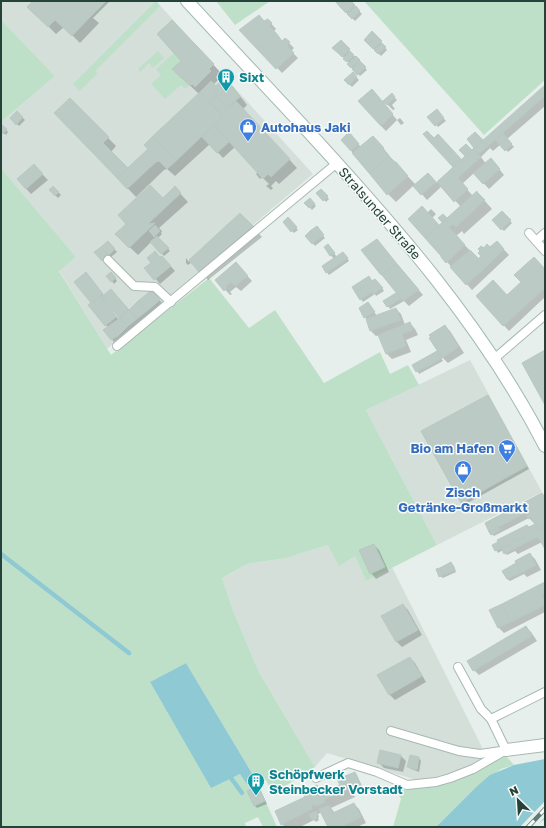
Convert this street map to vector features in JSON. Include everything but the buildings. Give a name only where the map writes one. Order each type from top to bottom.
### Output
[{"type":"main road","name":"Stralsunder Straße","points":[[187,1],[337,163],[387,219],[434,277],[494,360],[524,406],[545,446]]},
{"type":"main road","points":[[506,750],[545,745]]},
{"type":"lane","points":[[117,346],[337,163]]},
{"type":"lane","points":[[529,233],[545,251]]},
{"type":"lane","points":[[536,241],[545,233]]},
{"type":"lane","points":[[108,260],[134,286],[155,287],[171,302]]},
{"type":"lane","points":[[494,360],[545,315]]},
{"type":"lane","points":[[458,668],[481,709],[491,719],[506,750]]},
{"type":"lane","points":[[491,719],[545,692]]},
{"type":"lane","points":[[391,731],[459,751],[480,754],[506,750]]},
{"type":"lane","points":[[316,778],[348,763],[377,772],[407,785],[436,782],[473,769],[506,750]]},
{"type":"shaded area","points":[[3,1],[156,1],[313,174],[107,349],[59,270],[76,257],[1,168],[1,122],[55,76],[1,20],[1,3]]},
{"type":"shaded area","points":[[470,360],[542,492],[437,545],[366,410]]},
{"type":"shaded area","points":[[328,545],[355,555],[366,581],[392,567],[482,747],[480,761],[466,769],[420,781],[327,753],[315,767],[259,672],[234,613],[222,578],[247,564],[286,558]],"holes":[[[403,604],[418,630],[396,642],[381,616]],[[410,657],[422,676],[389,695],[378,675]],[[380,751],[401,755],[398,768],[378,763]],[[410,755],[419,758],[416,770],[407,767]]]},
{"type":"green space","points":[[156,1],[160,6],[96,70],[97,74],[80,91],[73,84]]},
{"type":"green space","points":[[216,1],[270,1],[235,25]]},
{"type":"green space","points":[[364,1],[545,1],[545,80],[484,135]]},
{"type":"green space","points":[[1,20],[55,76],[1,122]]},
{"type":"green space","points":[[158,51],[164,58],[153,68],[149,63],[140,72],[138,69]]},
{"type":"green space","points":[[174,53],[181,61],[172,69],[189,85],[185,89],[181,85],[165,99],[151,84],[161,75],[156,69]]},
{"type":"green space","points":[[1,168],[76,257],[59,271],[111,355],[209,278],[249,328],[275,310],[324,383],[380,352],[390,374],[408,365],[419,385],[366,410],[437,545],[366,581],[355,556],[339,566],[328,545],[286,558],[247,564],[222,578],[234,613],[259,672],[315,767],[273,794],[266,780],[256,780],[277,827],[263,827],[258,817],[245,823],[246,827],[1,827]],"holes":[[[186,663],[256,780],[240,774],[211,787],[150,682]]]},
{"type":"green space","points":[[505,755],[514,765],[501,769],[474,789],[436,827],[393,827],[401,799],[397,791],[426,787]]},
{"type":"water","points":[[186,663],[256,780],[247,784],[240,774],[211,788],[150,682]]},
{"type":"water","points":[[545,759],[545,819],[532,827],[436,827],[490,775],[514,765]]},
{"type":"pier","points":[[545,801],[545,817],[535,827],[520,827]]},
{"type":"waterway","points":[[1,554],[129,653]]},
{"type":"waterway","points":[[231,778],[242,793]]},
{"type":"railway","points":[[528,827],[545,809]]},
{"type":"place","name":"Sixt","points":[[226,92]]},
{"type":"place","name":"Autohaus Jaki","points":[[248,142]]},
{"type":"place","name":"Bio am Hafen","points":[[507,463]]},
{"type":"place","name":"Zisch Getränke-Großmarkt","points":[[463,484]]},
{"type":"place","name":"Schöpfwerk Steinbecker Vorstadt","points":[[256,796]]}]
